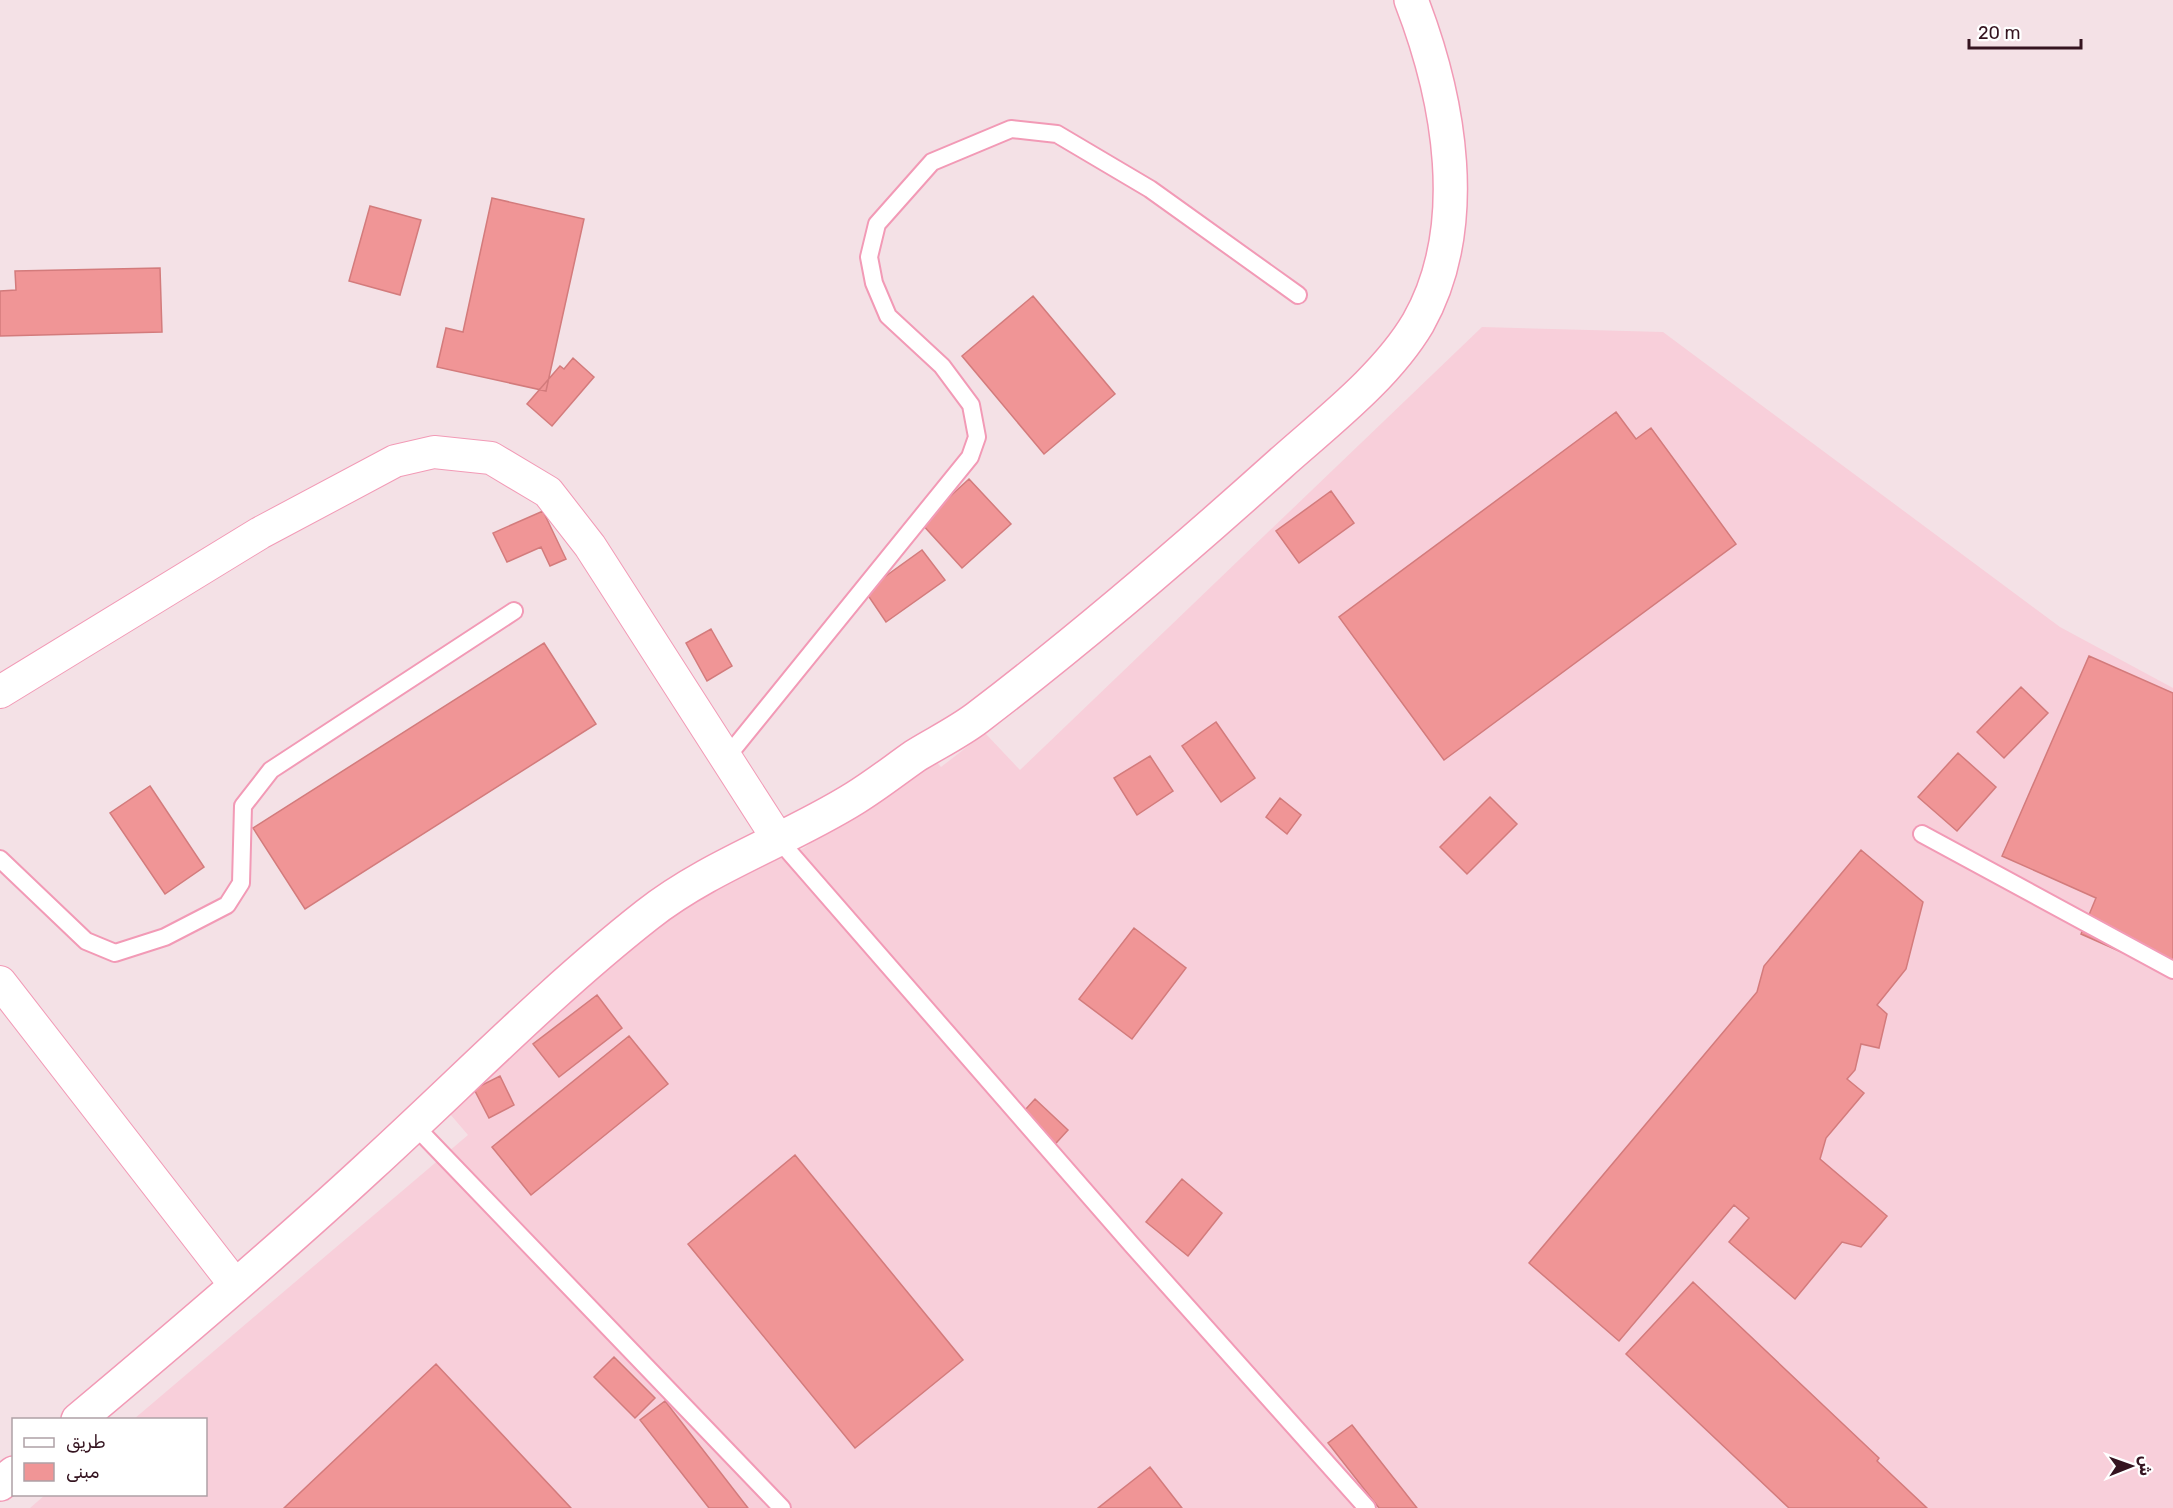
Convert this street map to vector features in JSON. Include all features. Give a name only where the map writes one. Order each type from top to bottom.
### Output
[{"type":"main road","points":[[79,1418],[237,1286],[566,984],[647,915],[680,891],[855,797],[974,720],[1170,563],[1398,352],[1422,317],[1440,264],[1451,189],[1440,93],[1411,0]]},
{"type":"main road","points":[[0,1484],[12,1475]]},
{"type":"street","points":[[0,692],[260,533],[395,461],[434,452],[491,458],[548,492],[590,546],[778,839]]},
{"type":"street","points":[[0,982],[237,1286]]},
{"type":"lane","points":[[726,758],[970,457],[977,437],[971,405],[942,366],[888,316],[874,283],[869,257],[877,224],[932,162],[1011,129],[1057,134],[1150,189],[1298,295]]},
{"type":"lane","points":[[0,859],[86,941],[115,953],[165,938],[227,905],[241,884],[243,806],[271,770],[514,611]]},
{"type":"lane","points":[[1922,834],[2173,970]]},
{"type":"lane","points":[[778,839],[1132,1245],[1367,1508]]},
{"type":"lane","points":[[414,1125],[782,1508]]},
{"type":"shaded area","points":[[1482,327],[1663,332],[2060,627],[2173,688],[2173,1508],[30,1508],[44,1496],[207,1496],[207,1418],[135,1418],[468,1135],[444,1107],[675,901],[710,885],[751,872],[804,848],[928,752],[941,767],[985,733],[1020,770]]},
{"type":"building","points":[[492,198],[584,219],[546,391],[437,367],[446,328],[463,332]]},
{"type":"building","points":[[370,206],[421,220],[400,295],[349,281]]},
{"type":"building","points":[[160,268],[162,332],[0,336],[0,291],[16,290],[15,271]]},
{"type":"building","points":[[1033,296],[1115,394],[1044,454],[962,356]]},
{"type":"building","points":[[573,358],[594,377],[552,426],[527,404],[560,366],[564,369]]},
{"type":"building","points":[[1616,412],[1636,439],[1651,428],[1736,544],[1444,760],[1339,617]]},
{"type":"building","points":[[969,479],[1011,524],[962,568],[921,523]]},
{"type":"building","points":[[1331,491],[1354,523],[1299,563],[1276,531]]},
{"type":"building","points":[[543,511],[566,559],[550,566],[541,547],[507,562],[493,533]]},
{"type":"building","points":[[922,550],[945,580],[886,622],[865,591]]},
{"type":"building","points":[[711,629],[732,666],[707,681],[686,643]]},
{"type":"building","points":[[544,643],[596,724],[305,909],[253,828]]},
{"type":"building","points":[[2089,656],[2173,693],[2173,975],[2081,934],[2096,898],[2002,856]]},
{"type":"building","points":[[2021,687],[2048,713],[2004,758],[1977,732]]},
{"type":"building","points":[[1216,722],[1255,778],[1221,802],[1182,746]]},
{"type":"building","points":[[1958,753],[1996,787],[1957,831],[1918,797]]},
{"type":"building","points":[[1150,756],[1173,791],[1137,815],[1114,778]]},
{"type":"building","points":[[150,786],[204,867],[165,894],[110,813]]},
{"type":"building","points":[[1490,797],[1517,824],[1467,874],[1440,847]]},
{"type":"building","points":[[1280,798],[1301,815],[1287,834],[1266,817]]},
{"type":"building","points":[[1861,850],[1923,902],[1906,969],[1877,1005],[1887,1014],[1879,1048],[1861,1044],[1855,1070],[1847,1079],[1864,1093],[1826,1138],[1820,1159],[1887,1216],[1861,1247],[1842,1242],[1795,1299],[1729,1242],[1749,1218],[1734,1205],[1619,1341],[1529,1263],[1757,992],[1764,966]]},
{"type":"building","points":[[1134,928],[1186,968],[1132,1039],[1079,999]]},
{"type":"building","points":[[597,995],[622,1028],[559,1077],[533,1044]]},
{"type":"building","points":[[629,1036],[668,1084],[531,1195],[492,1147]]},
{"type":"building","points":[[500,1076],[514,1105],[489,1118],[474,1089]]},
{"type":"building","points":[[1035,1099],[1068,1130],[1047,1153],[1014,1122]]},
{"type":"building","points":[[795,1155],[963,1360],[855,1448],[688,1244]]},
{"type":"building","points":[[1182,1179],[1222,1213],[1188,1256],[1146,1222]]},
{"type":"building","points":[[1693,1282],[1879,1458],[1877,1461],[1927,1508],[1789,1508],[1626,1354]]},
{"type":"building","points":[[614,1357],[655,1398],[635,1418],[594,1377]]},
{"type":"building","points":[[436,1364],[571,1508],[284,1508]]},
{"type":"building","points":[[665,1401],[748,1508],[709,1508],[640,1420]]},
{"type":"building","points":[[1352,1425],[1417,1508],[1379,1508],[1328,1443]]},
{"type":"building","points":[[1150,1467],[1182,1508],[1098,1508]]}]
